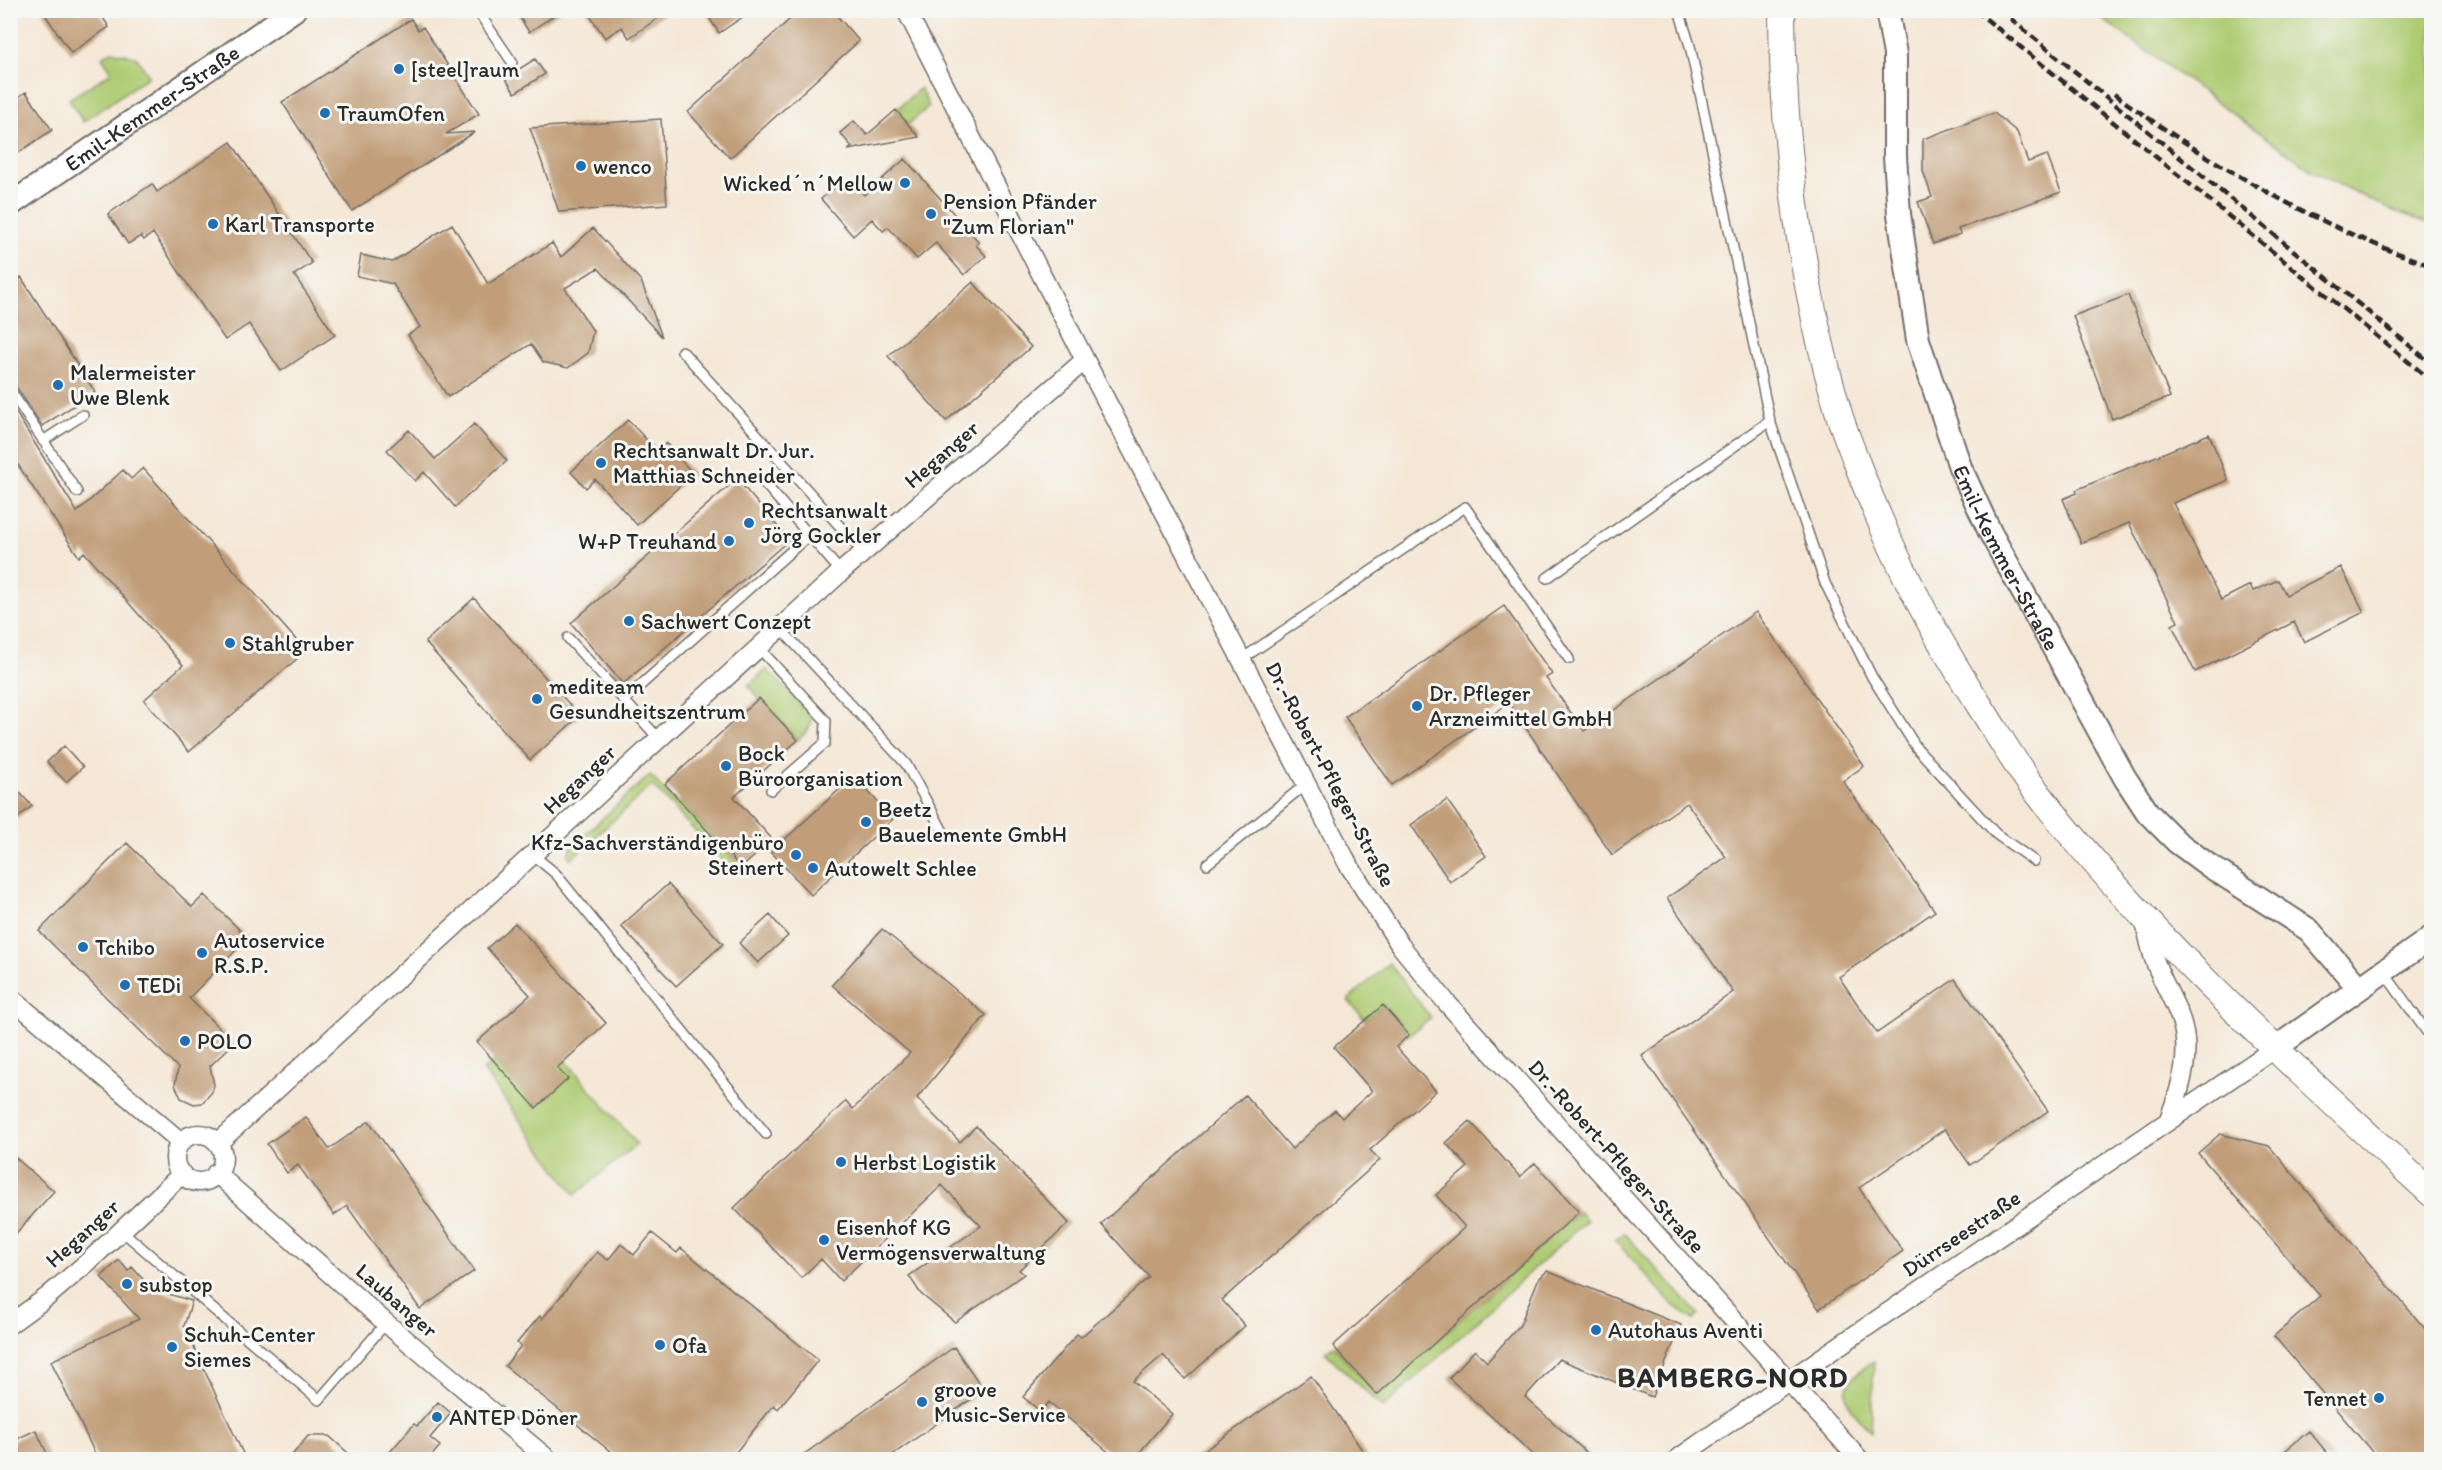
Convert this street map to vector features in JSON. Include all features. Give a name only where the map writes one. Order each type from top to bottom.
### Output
[{"type":"main road","points":[[1782,10],[1785,111],[1791,182],[1801,256],[1813,308],[1839,416],[1876,513],[1928,621],[2030,784],[2070,834],[2144,917],[2274,1049],[2432,1194]]},
{"type":"street","name":"Emil-Kemmer-Straße","points":[[10,205],[294,10]]},
{"type":"street","name":"Dr.-Robert-Pfleger-Straße","points":[[906,10],[1085,360],[1348,864],[1400,945],[1454,1011],[1860,1460]]},
{"type":"street","name":"Emil-Kemmer-Straße","points":[[1887,10],[1895,54],[1895,156],[1899,214],[1918,340],[1956,456],[1990,532],[2125,778],[2148,813],[2177,842],[2208,865],[2309,930],[2359,988]]},
{"type":"street","name":"Heganger","points":[[218,1143],[863,552],[1085,360]]},
{"type":"street","points":[[2144,917],[2155,963],[2181,1018],[2186,1039],[2185,1066],[2180,1090],[2169,1119]]},
{"type":"street","points":[[2274,1049],[2432,937]]},
{"type":"street","points":[[10,998],[181,1142]]},
{"type":"street","name":"Dürrseestraße","points":[[1676,1460],[2274,1049]]},
{"type":"street","points":[[196,1134],[206,1135],[218,1143],[222,1156],[216,1173],[205,1181],[196,1181],[182,1174],[175,1161],[175,1154],[181,1142],[196,1134]]},
{"type":"street","name":"Laubanger","points":[[216,1173],[386,1323],[549,1460]]},
{"type":"street","name":"Heganger","points":[[10,1324],[47,1297],[182,1174]]},
{"type":"lane","points":[[477,10],[512,62]]},
{"type":"lane","points":[[1680,10],[1690,46],[1770,421],[1826,583],[1872,677],[1916,747],[1996,834],[2034,861]]},
{"type":"lane","points":[[682,351],[863,552]]},
{"type":"lane","points":[[10,390],[77,492]]},
{"type":"lane","points":[[44,441],[82,415]]},
{"type":"lane","points":[[1547,578],[1770,421]]},
{"type":"lane","points":[[760,477],[841,572]]},
{"type":"lane","points":[[1242,659],[1465,507],[1569,659]]},
{"type":"lane","points":[[624,700],[809,535]]},
{"type":"lane","points":[[780,628],[906,764],[946,837]]},
{"type":"lane","points":[[568,638],[659,739]]},
{"type":"lane","points":[[759,648],[826,721],[825,743],[771,790]]},
{"type":"lane","points":[[1207,864],[1306,784]]},
{"type":"lane","points":[[533,855],[556,874],[766,1134]]},
{"type":"lane","points":[[2383,971],[2432,1039]]},
{"type":"lane","points":[[121,1230],[319,1400],[386,1323]]},
{"type":"green space","points":[[2091,11],[2431,11],[2431,224],[2389,209],[2314,172]]},
{"type":"green space","points":[[112,51],[136,57],[149,76],[83,122],[69,99],[112,72],[102,57]]},
{"type":"green space","points":[[920,88],[929,106],[908,125],[896,110]]},
{"type":"green space","points":[[767,669],[811,718],[807,731],[798,740],[748,686]]},
{"type":"green space","points":[[650,775],[676,803],[681,802],[741,868],[735,874],[652,785],[571,859],[568,855],[572,846]]},
{"type":"green space","points":[[1389,963],[1431,1018],[1409,1035],[1383,1005],[1365,1020],[1348,1000]]},
{"type":"green space","points":[[519,1006],[637,1144],[575,1195],[483,1070],[494,1061],[536,1107],[567,1079],[509,1013]]},
{"type":"green space","points":[[1579,1212],[1587,1220],[1383,1408],[1325,1352],[1333,1346],[1377,1395]]},
{"type":"green space","points":[[1624,1233],[1699,1315],[1694,1320],[1674,1306],[1615,1240]]},
{"type":"green space","points":[[1874,1361],[1871,1432],[1853,1411],[1846,1395],[1847,1387],[1852,1379]]},
{"type":"building","points":[[42,10],[98,10],[109,27],[71,53]]},
{"type":"building","points":[[515,10],[562,10],[529,32]]},
{"type":"building","points":[[586,10],[670,10],[629,38],[622,27],[605,38]]},
{"type":"building","points":[[704,10],[753,10],[719,33]]},
{"type":"building","points":[[800,10],[832,10],[859,41],[730,158],[688,112]]},
{"type":"building","points":[[411,19],[418,30],[423,27],[479,114],[446,134],[475,132],[352,211],[282,102]]},
{"type":"building","points":[[535,59],[545,74],[515,93],[505,78]]},
{"type":"building","points":[[26,92],[52,130],[10,158],[10,102]]},
{"type":"building","points":[[896,110],[919,137],[848,150],[852,147],[840,133],[854,121],[867,135]]},
{"type":"building","points":[[1994,113],[2017,132],[2028,162],[2047,155],[2061,192],[1958,229],[1960,234],[1933,244],[1918,202],[1932,197],[1923,171],[1923,139]]},
{"type":"building","points":[[661,119],[667,204],[559,212],[530,128]]},
{"type":"building","points":[[231,142],[312,263],[294,275],[335,335],[281,371],[249,324],[225,340],[153,233],[144,240],[141,236],[128,244],[108,214],[152,184],[157,192]]},
{"type":"building","points":[[905,159],[979,242],[976,245],[986,256],[964,275],[936,243],[917,259],[888,227],[883,231],[872,219],[853,236],[821,199],[840,183],[847,191],[855,184],[864,195]]},
{"type":"building","points":[[452,224],[488,284],[552,243],[561,257],[593,228],[641,281],[662,337],[598,268],[565,288],[593,331],[588,353],[568,368],[543,362],[531,344],[448,397],[408,335],[420,327],[393,284],[357,276],[361,255],[392,262]]},
{"type":"building","points":[[21,277],[95,392],[42,426],[16,386],[10,383],[10,283]]},
{"type":"building","points":[[973,282],[1031,347],[946,421],[888,356]]},
{"type":"building","points":[[2128,295],[2170,397],[2112,419],[2073,316]]},
{"type":"building","points":[[10,403],[77,512],[123,470],[131,479],[143,468],[306,651],[189,752],[144,700],[183,665],[84,552],[79,557],[10,453]]},
{"type":"building","points":[[628,420],[657,451],[666,443],[693,474],[637,525],[595,479],[586,488],[571,472]]},
{"type":"building","points":[[474,424],[507,461],[455,507],[424,472],[415,481],[387,450],[409,430],[435,459]]},
{"type":"building","points":[[2209,434],[2228,480],[2173,503],[2221,600],[2250,585],[2253,591],[2278,580],[2286,595],[2341,567],[2364,612],[2304,642],[2294,622],[2195,672],[2172,625],[2178,622],[2129,523],[2081,543],[2063,499],[2077,493],[2076,490]]},
{"type":"building","points":[[737,479],[789,540],[623,684],[571,623]]},
{"type":"building","points":[[474,598],[580,716],[530,760],[425,642]]},
{"type":"building","points":[[1504,606],[1552,674],[1546,678],[1584,731],[1756,612],[1864,766],[1843,781],[1935,911],[1839,977],[1877,1033],[1955,979],[2048,1111],[1970,1165],[1945,1129],[1859,1188],[1903,1251],[1819,1309],[1642,1056],[1733,992],[1667,898],[1726,857],[1687,803],[1612,855],[1509,703],[1392,785],[1345,717]]},
{"type":"building","points":[[759,698],[798,740],[734,797],[773,840],[741,868],[665,784]]},
{"type":"building","points":[[64,746],[83,767],[66,782],[47,762]]},
{"type":"building","points":[[854,776],[893,819],[811,895],[771,852]]},
{"type":"building","points":[[10,782],[32,806],[10,824]]},
{"type":"building","points":[[1447,800],[1486,856],[1450,882],[1411,825]]},
{"type":"building","points":[[127,843],[192,907],[204,895],[248,938],[189,998],[234,1043],[210,1066],[214,1085],[212,1092],[202,1103],[194,1104],[181,1098],[175,1085],[178,1068],[39,931]]},
{"type":"building","points":[[668,884],[723,944],[676,986],[621,926]]},
{"type":"building","points":[[770,915],[788,936],[758,963],[739,943]]},
{"type":"building","points":[[515,923],[606,1023],[557,1068],[568,1079],[536,1108],[477,1042],[530,995],[487,948]]},
{"type":"building","points":[[882,929],[986,1015],[917,1098],[960,1142],[976,1126],[1069,1223],[1019,1270],[1024,1274],[955,1322],[921,1294],[909,1276],[981,1226],[942,1185],[841,1281],[821,1259],[801,1278],[734,1208],[846,1101],[853,1109],[910,1053],[832,985]]},
{"type":"building","points":[[1383,1005],[1409,1035],[1396,1047],[1436,1091],[1370,1150],[1380,1160],[1222,1300],[1245,1326],[1185,1379],[1163,1355],[1133,1381],[1172,1414],[1133,1460],[1118,1460],[1049,1402],[1041,1412],[1023,1397],[1077,1334],[1081,1337],[1149,1277],[1101,1224],[1245,1095],[1292,1149],[1335,1110],[1342,1118],[1372,1091],[1334,1047]]},
{"type":"building","points":[[306,1117],[329,1149],[369,1121],[474,1271],[420,1309],[347,1206],[334,1215],[298,1165],[287,1173],[267,1144]]},
{"type":"building","points":[[1470,1121],[1520,1177],[1535,1163],[1579,1212],[1377,1395],[1333,1346],[1465,1227],[1436,1195],[1468,1167],[1446,1143]]},
{"type":"building","name":"Tennet","points":[[2220,1134],[2269,1146],[2432,1337],[2432,1460],[2379,1460],[2274,1336],[2320,1296],[2198,1153]]},
{"type":"building","points":[[10,1153],[54,1191],[10,1240]]},
{"type":"building","name":"Ofa","points":[[652,1233],[677,1253],[681,1248],[818,1360],[778,1409],[774,1405],[732,1457],[709,1460],[621,1460],[505,1366],[521,1346],[517,1343],[540,1316],[542,1319],[597,1252],[608,1260],[621,1244],[634,1255]]},
{"type":"building","points":[[119,1260],[128,1271],[132,1267],[152,1289],[192,1301],[184,1326],[246,1460],[98,1460],[51,1361],[139,1319],[101,1277]]},
{"type":"building","points":[[1547,1271],[1681,1325],[1652,1397],[1559,1359],[1525,1397],[1595,1460],[1539,1460],[1449,1378],[1475,1350],[1487,1362],[1520,1325],[1538,1280]]},
{"type":"building","name":"groove Music-Service","points":[[954,1347],[984,1390],[885,1460],[796,1460]]},
{"type":"building","points":[[1311,1376],[1369,1460],[1191,1460]]},
{"type":"building","points":[[438,1402],[451,1413],[430,1438],[440,1446],[428,1460],[383,1460],[414,1424],[417,1426]]},
{"type":"building","points":[[36,1430],[50,1460],[10,1460],[10,1442]]},
{"type":"building","points":[[2309,1431],[2333,1460],[2274,1460]]},
{"type":"building","points":[[308,1436],[329,1436],[356,1460],[288,1460]]},
{"type":"railway","points":[[1975,10],[2432,381]]},
{"type":"railway","points":[[2000,10],[2432,364]]},
{"type":"railway","points":[[2114,94],[2190,145],[2267,192],[2347,232],[2432,266]]},
{"type":"place","name":"[steel]raum","points":[[399,69]]},
{"type":"place","name":"TraumOfen","points":[[325,113]]},
{"type":"place","name":"wenco","points":[[581,166]]},
{"type":"place","name":"Wicked´n´Mellow","points":[[905,183]]},
{"type":"place","name":"Pension Pfänder \"Zum Florian\"","points":[[931,214]]},
{"type":"place","name":"Karl Transporte","points":[[213,224]]},
{"type":"place","name":"Malermeister Uwe Blenk","points":[[58,385]]},
{"type":"place","name":"Rechtsanwalt Dr. Jur. Matthias Schneider","points":[[601,463]]},
{"type":"place","name":"Rechtsanwalt Jörg Gockler","points":[[749,523]]},
{"type":"place","name":"W+P Treuhand","points":[[729,541]]},
{"type":"place","name":"Sachwert Conzept","points":[[629,621]]},
{"type":"place","name":"Stahlgruber","points":[[230,643]]},
{"type":"place","name":"mediteam Gesundheitszentrum","points":[[537,699]]},
{"type":"place","name":"Dr. Pfleger Arzneimittel GmbH","points":[[1417,706]]},
{"type":"place","name":"Bock Büroorganisation","points":[[726,766]]},
{"type":"place","name":"Beetz Bauelemente GmbH","points":[[866,822]]},
{"type":"place","name":"Kfz-Sachverständigenbüro Steinert","points":[[796,855]]},
{"type":"place","name":"Autowelt Schlee","points":[[813,868]]},
{"type":"place","name":"Tchibo","points":[[83,947]]},
{"type":"place","name":"Autoservice R.S.P.","points":[[202,953]]},
{"type":"place","name":"TEDi","points":[[125,985]]},
{"type":"place","name":"POLO","points":[[185,1041]]},
{"type":"place","name":"Herbst Logistik","points":[[841,1162]]},
{"type":"place","name":"Eisenhof KG Vermögensverwaltung","points":[[824,1240]]},
{"type":"place","name":"substop","points":[[127,1284]]},
{"type":"place","name":"Autohaus Aventi","points":[[1596,1330]]},
{"type":"place","name":"Ofa","points":[[660,1345]]},
{"type":"place","name":"Schuh-Center Siemes","points":[[172,1347]]},
{"type":"place","name":"Tennet","points":[[2379,1398]]},
{"type":"place","name":"groove Music-Service","points":[[922,1402]]},
{"type":"place","name":"ANTEP Döner","points":[[437,1417]]},
{"type":"district","name":"BAMBERG-NORD","points":[[1733,1377]]}]
